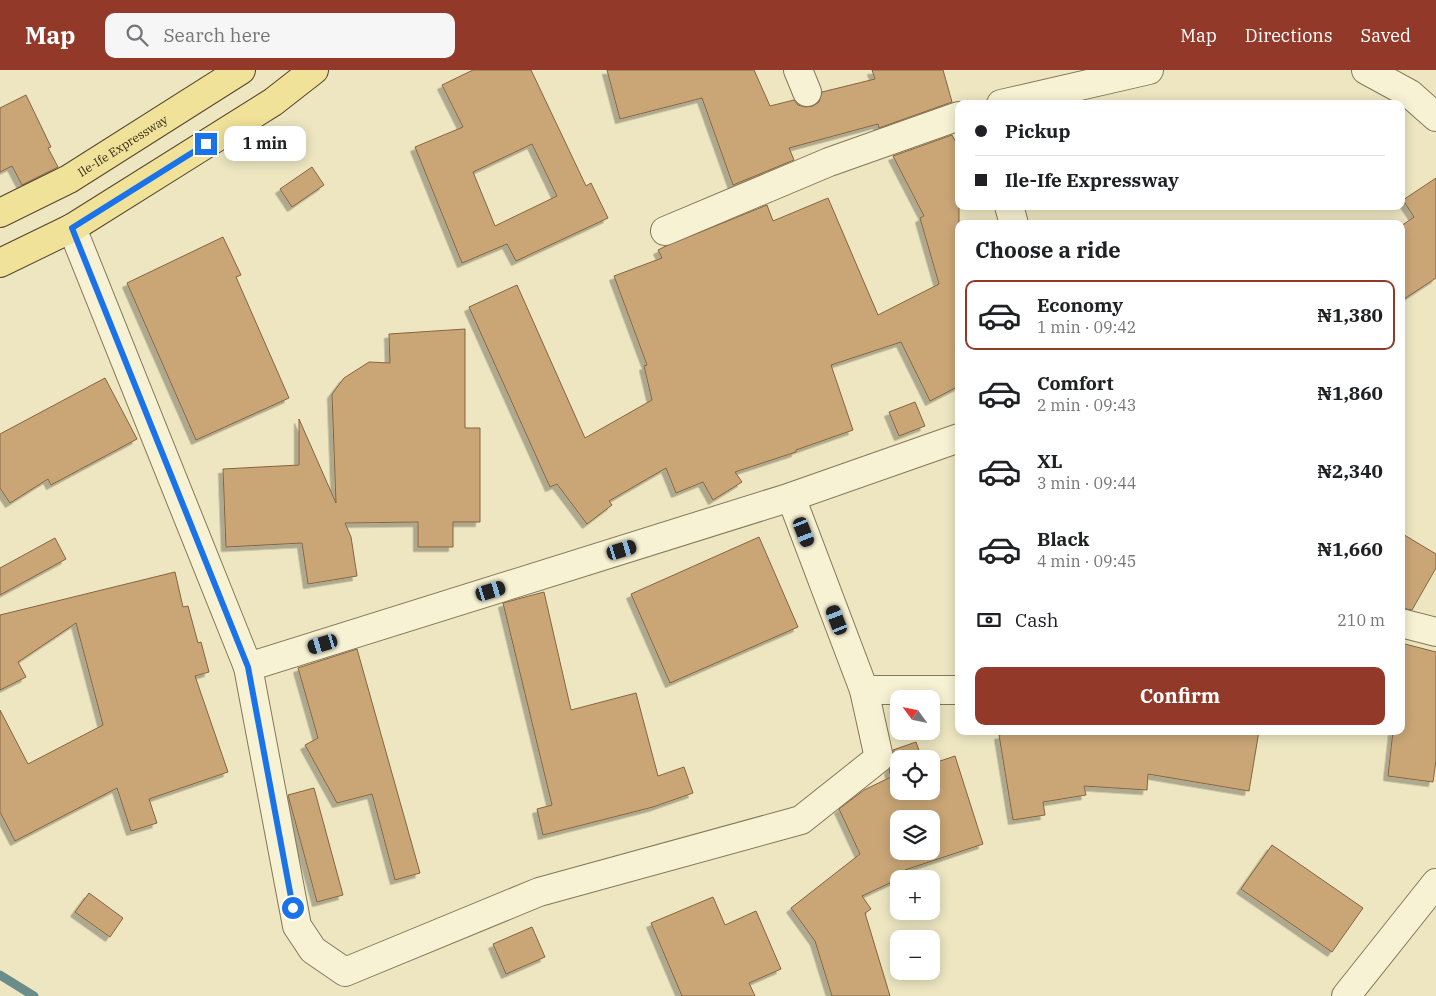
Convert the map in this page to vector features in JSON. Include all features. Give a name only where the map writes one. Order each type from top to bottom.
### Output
[{"type":"main road","name":"Ile-Ife Expressway","points":[[0,213],[69,179],[241,70]]},
{"type":"main road","points":[[0,262],[72,228],[273,102],[314,70]]},
{"type":"street","points":[[1018,100],[1148,70]]},
{"type":"street","points":[[1366,70],[1410,94],[1436,117]]},
{"type":"street","points":[[665,231],[829,162],[955,117]]},
{"type":"street","points":[[72,228],[248,667],[297,926],[312,950],[345,972],[539,892],[801,820],[879,758],[864,690],[791,497]]},
{"type":"street","points":[[248,667],[791,497],[955,439]]},
{"type":"street","points":[[1405,624],[1436,632]]},
{"type":"street","points":[[864,690],[955,690]]},
{"type":"street","points":[[1346,996],[1436,883]]},
{"type":"building","points":[[473,70],[531,70],[586,186],[591,183],[608,218],[516,261],[507,244],[462,263],[415,147],[463,127],[442,85]],"holes":[[[532,144],[557,196],[495,226],[473,172]]]},
{"type":"building","points":[[607,70],[754,70],[770,106],[794,100],[798,105],[805,107],[813,106],[819,102],[822,92],[875,79],[872,70],[943,70],[952,102],[879,128],[878,124],[789,148],[794,160],[733,185],[702,98],[620,119]]},
{"type":"building","points":[[26,95],[51,147],[48,148],[58,167],[22,185],[12,166],[0,172],[0,108]]},
{"type":"building","points":[[952,135],[955,141],[955,210],[959,210],[959,220],[955,220],[955,388],[930,401],[901,342],[831,365],[853,430],[796,450],[796,452],[735,472],[742,482],[713,500],[703,482],[676,493],[666,468],[609,501],[612,505],[587,524],[557,484],[550,487],[469,307],[517,285],[585,438],[652,400],[644,366],[647,365],[614,276],[662,258],[658,250],[666,246],[767,205],[773,221],[828,198],[878,315],[939,284],[920,218],[924,216],[893,156]]},
{"type":"building","points":[[312,167],[324,185],[292,207],[280,189]]},
{"type":"building","points":[[1436,178],[1436,278],[1405,298],[1405,223],[1414,217],[1405,203],[1405,199]]},
{"type":"building","points":[[223,237],[241,275],[236,277],[289,398],[196,440],[127,283]]},
{"type":"building","points":[[465,329],[465,428],[480,428],[480,522],[453,522],[453,547],[418,547],[418,522],[345,523],[351,537],[357,576],[308,584],[302,543],[226,547],[223,469],[299,465],[299,419],[336,503],[332,394],[344,378],[369,362],[390,363],[389,334]]},
{"type":"building","points":[[105,378],[137,439],[51,485],[48,479],[10,503],[0,488],[0,434]]},
{"type":"building","points":[[915,402],[925,426],[899,436],[889,412]]},
{"type":"building","points":[[1405,535],[1436,554],[1436,568],[1412,610],[1405,609]]},
{"type":"building","points":[[759,537],[798,627],[670,683],[631,594]]},
{"type":"building","points":[[55,538],[66,559],[0,595],[0,568]]},
{"type":"building","points":[[175,572],[183,607],[188,606],[198,643],[201,642],[209,672],[195,676],[228,772],[149,799],[157,823],[131,831],[117,788],[15,841],[0,812],[0,710],[28,764],[103,725],[76,623],[18,662],[26,677],[0,690],[0,615]]},
{"type":"building","points":[[544,592],[571,710],[636,693],[658,776],[684,767],[693,793],[653,807],[543,835],[537,809],[552,805],[503,603]]},
{"type":"building","points":[[1405,644],[1436,652],[1436,760],[1433,782],[1388,776],[1393,735],[1405,735]]},
{"type":"building","points":[[357,649],[420,873],[395,880],[372,794],[337,803],[305,745],[318,738],[298,668]]},
{"type":"building","points":[[999,735],[1258,735],[1249,791],[1148,774],[1147,790],[1084,786],[1086,795],[1043,802],[1045,815],[1013,820]]},
{"type":"building","points":[[916,742],[919,750],[893,750]]},
{"type":"building","points":[[955,756],[983,844],[940,858],[940,810],[890,810],[890,860],[935,860],[905,870],[890,870],[890,883],[862,896],[871,909],[865,913],[890,996],[832,996],[815,941],[791,908],[860,854],[839,809],[864,790],[890,777],[890,800],[940,800],[940,761]]},
{"type":"building","points":[[314,788],[343,895],[317,902],[288,795]]},
{"type":"building","points":[[1272,845],[1363,908],[1332,952],[1241,889]]},
{"type":"building","points":[[89,893],[123,918],[110,937],[75,912]]},
{"type":"building","points":[[713,897],[725,925],[756,911],[781,969],[749,983],[755,996],[682,996],[651,923]]},
{"type":"building","points":[[532,927],[545,957],[506,974],[493,944]]},
{"type":"waterway","points":[[0,975],[34,996]]},
{"type":"route","points":[[206,144],[72,228],[248,667],[293,908]]}]
